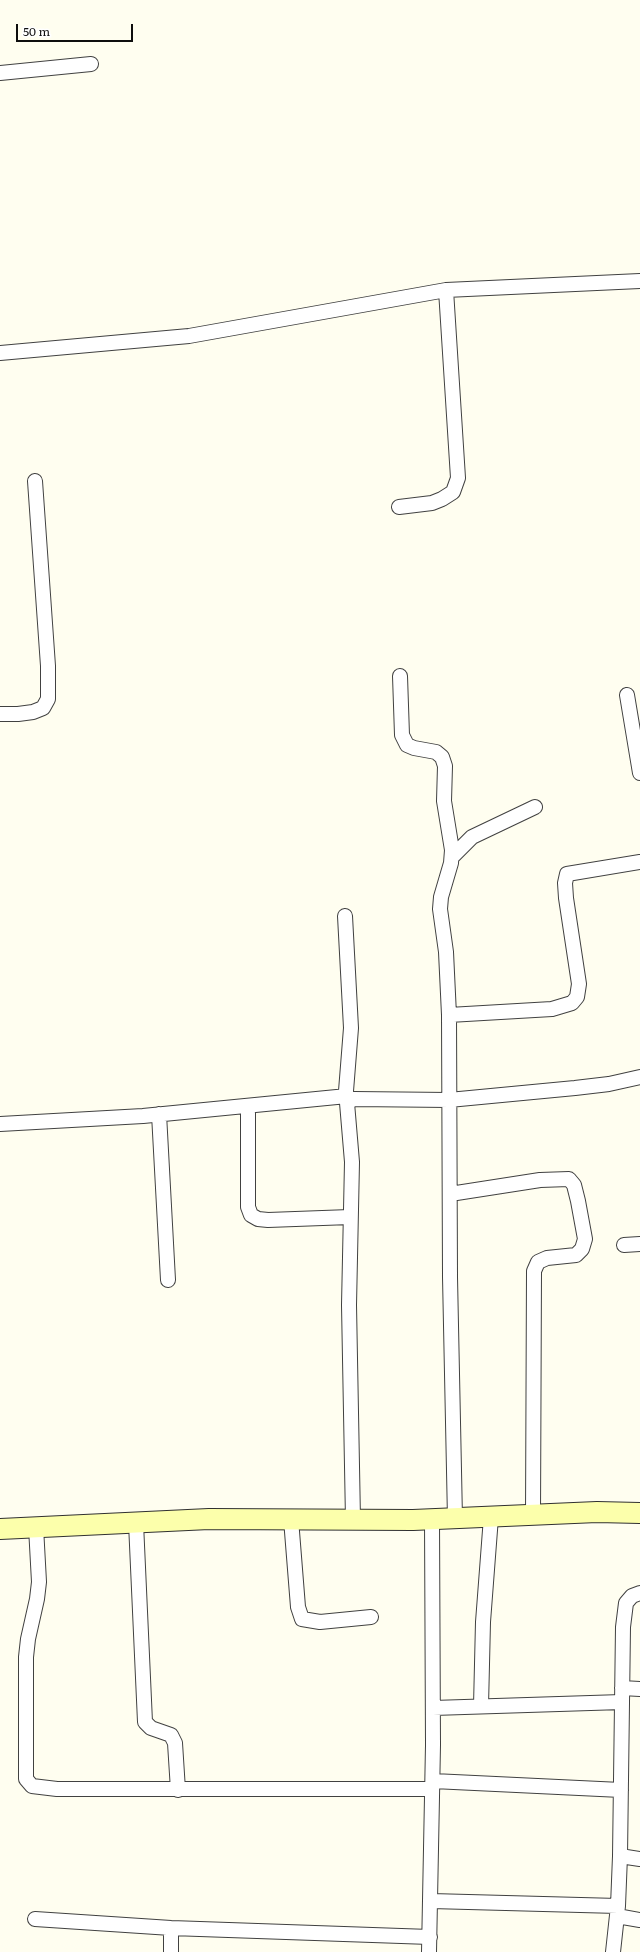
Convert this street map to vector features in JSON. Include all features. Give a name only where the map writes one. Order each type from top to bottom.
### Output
[{"type":"street","points":[[0,73],[90,64]]},
{"type":"street","points":[[0,353],[189,336],[446,290],[640,281]]},
{"type":"street","points":[[399,507],[432,503],[442,499],[453,492],[458,478],[446,290]]},
{"type":"street","points":[[0,714],[33,712],[43,708],[48,699],[48,666],[35,481]]},
{"type":"street","points":[[400,676],[402,735],[407,745],[414,748],[436,752],[442,757],[445,766],[444,801],[450,831],[452,856],[441,897],[446,952],[449,1015],[455,1519]]},
{"type":"street","points":[[627,695],[640,773]]},
{"type":"street","points":[[452,856],[472,837],[535,807]]},
{"type":"street","points":[[449,1015],[552,1009],[572,1003],[577,997],[579,984],[566,898],[565,883],[567,874],[640,862]]},
{"type":"street","points":[[345,916],[351,1028],[346,1076],[352,1162],[349,1305],[352,1520]]},
{"type":"street","points":[[0,1124],[159,1114],[354,1099],[449,1100],[609,1084],[640,1077]]},
{"type":"street","points":[[248,1106],[248,1207],[251,1215],[258,1219],[268,1220],[350,1217]]},
{"type":"street","points":[[159,1114],[168,1280]]},
{"type":"street","points":[[450,1194],[540,1180],[569,1179],[574,1184],[585,1239],[582,1249],[576,1255],[547,1258],[538,1262],[534,1271],[533,1515]]},
{"type":"street","points":[[624,1245],[640,1244]]},
{"type":"street","points":[[0,1529],[232,1519],[432,1520],[597,1512],[640,1513]]},
{"type":"street","points":[[481,1706],[484,1622],[491,1517]]},
{"type":"street","points":[[291,1519],[298,1607],[302,1619],[320,1622],[371,1617]]},
{"type":"street","points":[[429,1952],[433,1708],[432,1520]]},
{"type":"street","points":[[136,1523],[145,1722],[151,1728],[171,1735],[176,1743],[178,1790]]},
{"type":"street","points":[[36,1527],[39,1563],[38,1588],[26,1657],[26,1779],[32,1786],[50,1788],[178,1790],[432,1785],[621,1790]]},
{"type":"street","points":[[613,1952],[620,1856],[624,1612],[626,1603],[632,1596],[640,1593]]},
{"type":"street","points":[[622,1688],[640,1689]]},
{"type":"street","points":[[433,1708],[622,1702]]},
{"type":"street","points":[[620,1856],[640,1858]]},
{"type":"street","points":[[431,1901],[617,1911],[640,1920]]},
{"type":"street","points":[[35,1919],[171,1928],[430,1938]]},
{"type":"street","points":[[171,1928],[171,1952]]}]
